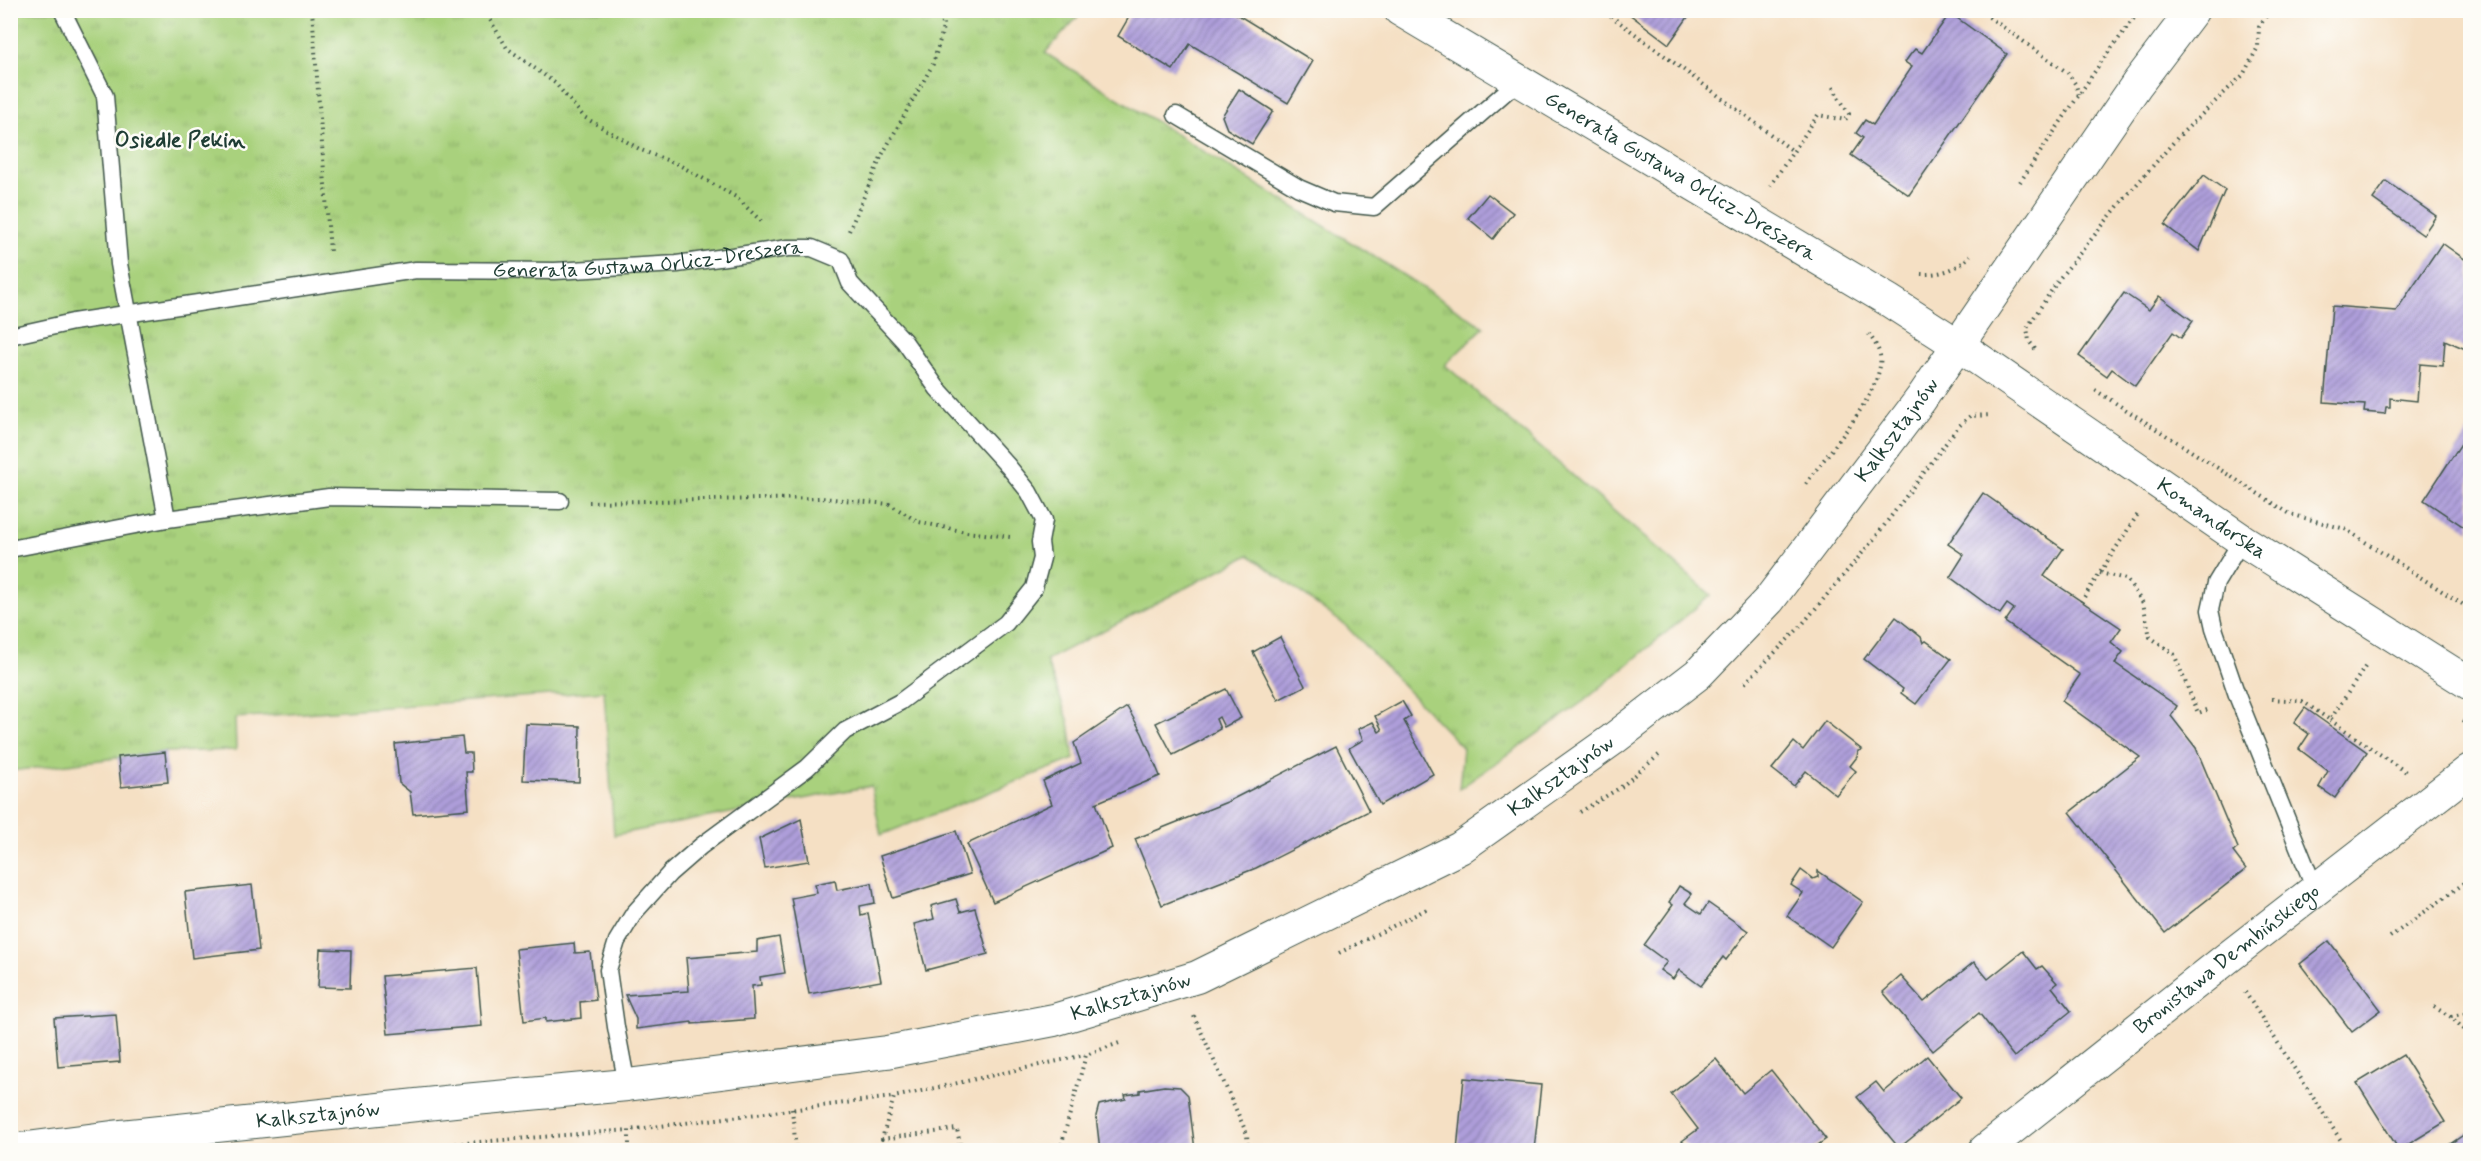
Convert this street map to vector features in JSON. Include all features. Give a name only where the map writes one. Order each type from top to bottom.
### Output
[{"type":"street","name":"Generała Gustawa Orlicz-Dreszera","points":[[1400,10],[1517,82],[1888,300],[1958,345]]},
{"type":"street","name":"Kalksztajnów","points":[[11,1150],[428,1103],[627,1085],[886,1052],[1054,1020],[1197,977],[1460,848],[1612,740],[1698,674],[1769,600],[1921,399],[2136,84],[2193,10]]},
{"type":"street","name":"Komandorska","points":[[1958,345],[2242,540],[2470,684]]},
{"type":"street","name":"Bronisława Dembińskiego","points":[[1984,1150],[2470,770]]},
{"type":"lane","points":[[62,10],[105,96],[119,264],[167,519]]},
{"type":"lane","points":[[1176,114],[1299,188],[1334,203],[1374,207],[1517,82]]},
{"type":"lane","name":"Generała Gustawa Orlicz-Dreszera","points":[[10,336],[73,321],[416,270],[555,271],[677,264],[788,248],[812,248],[841,260]]},
{"type":"lane","points":[[627,1085],[608,970],[617,941],[634,913],[670,873],[700,846],[807,768],[845,731],[900,702],[1006,623],[1034,588],[1042,558],[1040,542],[1044,520],[1029,492],[937,388],[903,341],[850,283],[841,260]]},
{"type":"lane","points":[[10,549],[167,519],[329,496],[561,501]]},
{"type":"lane","points":[[2242,540],[2216,583],[2210,610],[2238,698],[2315,889]]},
{"type":"path","points":[[312,10],[332,282]]},
{"type":"path","points":[[484,10],[507,48],[555,83],[584,117],[641,150],[679,165],[736,197],[788,248]]},
{"type":"path","points":[[841,260],[843,245],[882,155],[933,64],[942,33],[944,10]]},
{"type":"path","points":[[1610,10],[1611,16],[1793,151]]},
{"type":"path","points":[[1979,10],[2068,73],[2079,96]]},
{"type":"path","points":[[2019,183],[2140,10]]},
{"type":"path","points":[[2037,353],[2028,341],[2027,328],[2059,279],[2179,136],[2243,75],[2258,47],[2259,27],[2270,10]]},
{"type":"path","points":[[1769,187],[1818,115],[1845,120],[1849,114],[1832,86]]},
{"type":"path","points":[[1914,272],[1940,273],[1962,263],[1974,250]]},
{"type":"path","points":[[1803,489],[1870,396],[1878,373],[1880,356],[1868,333]]},
{"type":"path","points":[[2088,385],[2290,514],[2345,529],[2470,609]]},
{"type":"path","points":[[1738,689],[1756,674],[1800,627],[1874,538],[1958,427],[1970,416],[1994,416]]},
{"type":"path","points":[[561,501],[822,498],[889,504],[919,522],[966,532],[1040,542]]},
{"type":"path","points":[[2081,602],[2140,511]]},
{"type":"path","points":[[2100,573],[2126,579],[2139,596],[2143,603],[2150,637],[2174,654],[2198,713],[2238,698],[2302,701],[2409,774]]},
{"type":"path","points":[[2330,720],[2369,661]]},
{"type":"path","points":[[1575,816],[1621,787],[1666,749]]},
{"type":"path","points":[[2390,937],[2470,879]]},
{"type":"path","points":[[1334,955],[1438,903]]},
{"type":"path","points":[[2226,959],[2241,987],[2347,1150]]},
{"type":"path","points":[[1173,984],[1194,1016],[1247,1134],[1248,1150]]},
{"type":"path","points":[[2434,1007],[2451,1017],[2470,1035]]},
{"type":"path","points":[[1183,1020],[1205,1011]]},
{"type":"path","points":[[2451,1017],[2470,1013]]},
{"type":"path","points":[[378,1150],[629,1130],[894,1097],[1086,1055],[1129,1040]]},
{"type":"path","points":[[1059,1150],[1086,1055]]},
{"type":"path","points":[[894,1097],[882,1139],[957,1128],[961,1150]]},
{"type":"path","points":[[792,1109],[796,1150]]},
{"type":"path","points":[[628,1150],[629,1130]]},
{"type":"green space","points":[[10,11],[1083,11],[1045,53],[1484,327],[1445,365],[1711,595],[1584,701],[1459,789],[1463,748],[1345,625],[1249,555],[1046,660],[1069,722],[1074,759],[881,835],[871,786],[614,835],[604,691],[235,718],[236,750],[165,752],[11,771]]},
{"type":"building","points":[[1133,10],[1203,10],[1208,13],[1210,10],[1230,10],[1313,61],[1288,103],[1190,44],[1173,70],[1118,36]]},
{"type":"building","points":[[1624,10],[1693,10],[1669,44]]},
{"type":"building","points":[[1950,13],[2007,54],[1909,195],[1851,155],[1863,138],[1856,133],[1865,120],[1873,125],[1912,67],[1905,62],[1915,49],[1922,53]]},
{"type":"building","points":[[1239,89],[1273,111],[1252,144],[1227,129],[1222,116]]},
{"type":"building","points":[[2204,175],[2225,190],[2199,251],[2165,225]]},
{"type":"building","points":[[2386,181],[2436,216],[2423,235],[2373,199]]},
{"type":"building","points":[[1488,194],[1513,213],[1493,239],[1468,218]]},
{"type":"building","points":[[2442,243],[2470,263],[2470,351],[2445,340],[2443,366],[2420,364],[2417,401],[2390,398],[2390,407],[2386,407],[2385,414],[2364,412],[2365,405],[2324,402],[2332,306],[2396,311]]},
{"type":"building","points":[[2124,293],[2149,310],[2159,296],[2193,321],[2181,338],[2173,332],[2135,386],[2112,369],[2107,376],[2079,356]]},
{"type":"building","points":[[2470,430],[2470,531],[2424,500]]},
{"type":"building","points":[[1983,493],[2063,549],[2044,576],[2121,628],[2111,642],[2123,652],[2115,663],[2177,706],[2171,716],[2196,748],[2238,848],[2233,852],[2246,869],[2165,933],[2070,812],[2140,757],[2062,701],[2080,675],[2005,622],[2014,609],[2007,604],[2000,614],[1950,577],[1964,555],[1948,544]]},
{"type":"building","points":[[1896,617],[1921,637],[1923,643],[1926,641],[1951,659],[1916,704],[1901,693],[1903,689],[1864,659]]},
{"type":"building","points":[[1280,637],[1305,686],[1278,700],[1253,652]]},
{"type":"building","points":[[1226,689],[1241,718],[1224,727],[1219,717],[1216,719],[1220,729],[1173,755],[1156,723]]},
{"type":"building","points":[[1402,701],[1411,716],[1404,721],[1433,774],[1380,805],[1349,748],[1363,740],[1358,729],[1373,722],[1379,732],[1382,730],[1375,716]]},
{"type":"building","points":[[1127,707],[1142,733],[1160,776],[1096,803],[1112,848],[993,902],[967,844],[1052,804],[1043,781],[1081,763],[1074,743]]},
{"type":"building","points":[[2305,708],[2367,752],[2335,798],[2319,787],[2328,771],[2299,749],[2309,734],[2294,723]]},
{"type":"building","points":[[1825,721],[1862,750],[1858,751],[1857,757],[1850,766],[1856,771],[1836,795],[1806,771],[1794,786],[1772,769],[1794,742],[1803,750]]},
{"type":"building","points":[[526,724],[580,726],[579,782],[523,780]]},
{"type":"building","points":[[462,737],[464,753],[471,753],[472,772],[466,772],[469,809],[413,814],[410,792],[399,783],[395,744]]},
{"type":"building","points":[[1336,746],[1369,811],[1256,868],[1162,905],[1135,839],[1227,802]]},
{"type":"building","points":[[165,752],[168,782],[121,787],[118,757]]},
{"type":"building","points":[[801,819],[809,861],[765,868],[759,839]]},
{"type":"building","points":[[956,831],[970,874],[893,898],[880,856]]},
{"type":"building","points":[[1801,870],[1813,879],[1818,877],[1818,871],[1863,902],[1831,947],[1787,916],[1803,893],[1791,885]]},
{"type":"building","points":[[835,880],[837,890],[872,883],[875,903],[860,906],[861,915],[868,913],[881,981],[809,994],[791,898],[817,893],[815,884]]},
{"type":"building","points":[[252,885],[259,950],[192,958],[185,892]]},
{"type":"building","points":[[1679,886],[1692,894],[1685,903],[1701,914],[1708,903],[1748,931],[1726,960],[1723,957],[1701,986],[1679,970],[1673,979],[1660,970],[1667,962],[1644,945],[1673,905],[1669,902]]},
{"type":"building","points":[[956,899],[960,912],[975,908],[988,954],[926,970],[914,924],[934,919],[931,906]]},
{"type":"building","points":[[779,937],[785,973],[760,977],[761,985],[752,986],[754,1019],[692,1024],[692,1022],[636,1029],[636,1019],[625,995],[689,991],[686,958],[757,952],[757,941]]},
{"type":"building","points":[[2329,941],[2381,1010],[2352,1032],[2300,964]]},
{"type":"building","points":[[574,943],[575,953],[590,952],[596,1000],[580,1002],[581,1018],[546,1022],[546,1018],[524,1021],[516,949]]},
{"type":"building","points":[[320,949],[351,950],[350,988],[318,987]]},
{"type":"building","points":[[2023,951],[2037,969],[2042,966],[2057,983],[2052,987],[2071,1011],[2014,1057],[1979,1013],[1933,1051],[1883,992],[1901,976],[1924,1002],[1974,962],[1988,979]]},
{"type":"building","points":[[477,968],[482,1026],[388,1034],[382,976]]},
{"type":"building","points":[[116,1014],[120,1062],[58,1067],[54,1018]]},
{"type":"building","points":[[2403,1055],[2445,1122],[2399,1150],[2357,1083]]},
{"type":"building","points":[[1927,1056],[1961,1098],[1899,1148],[1857,1097],[1876,1082],[1884,1092]]},
{"type":"building","points":[[1716,1059],[1743,1093],[1771,1070],[1826,1139],[1811,1150],[1690,1150],[1682,1141],[1698,1129],[1671,1094]]},
{"type":"building","points":[[1464,1078],[1541,1085],[1534,1150],[1457,1150]]},
{"type":"building","points":[[1164,1086],[1180,1087],[1188,1095],[1195,1150],[1100,1150],[1096,1116],[1099,1105],[1126,1099],[1125,1095],[1140,1093],[1140,1090]]},
{"type":"building","points":[[2468,1132],[2470,1150],[2441,1150]]},
{"type":"district","name":"Osiedle Pekin","points":[[180,141]]}]
